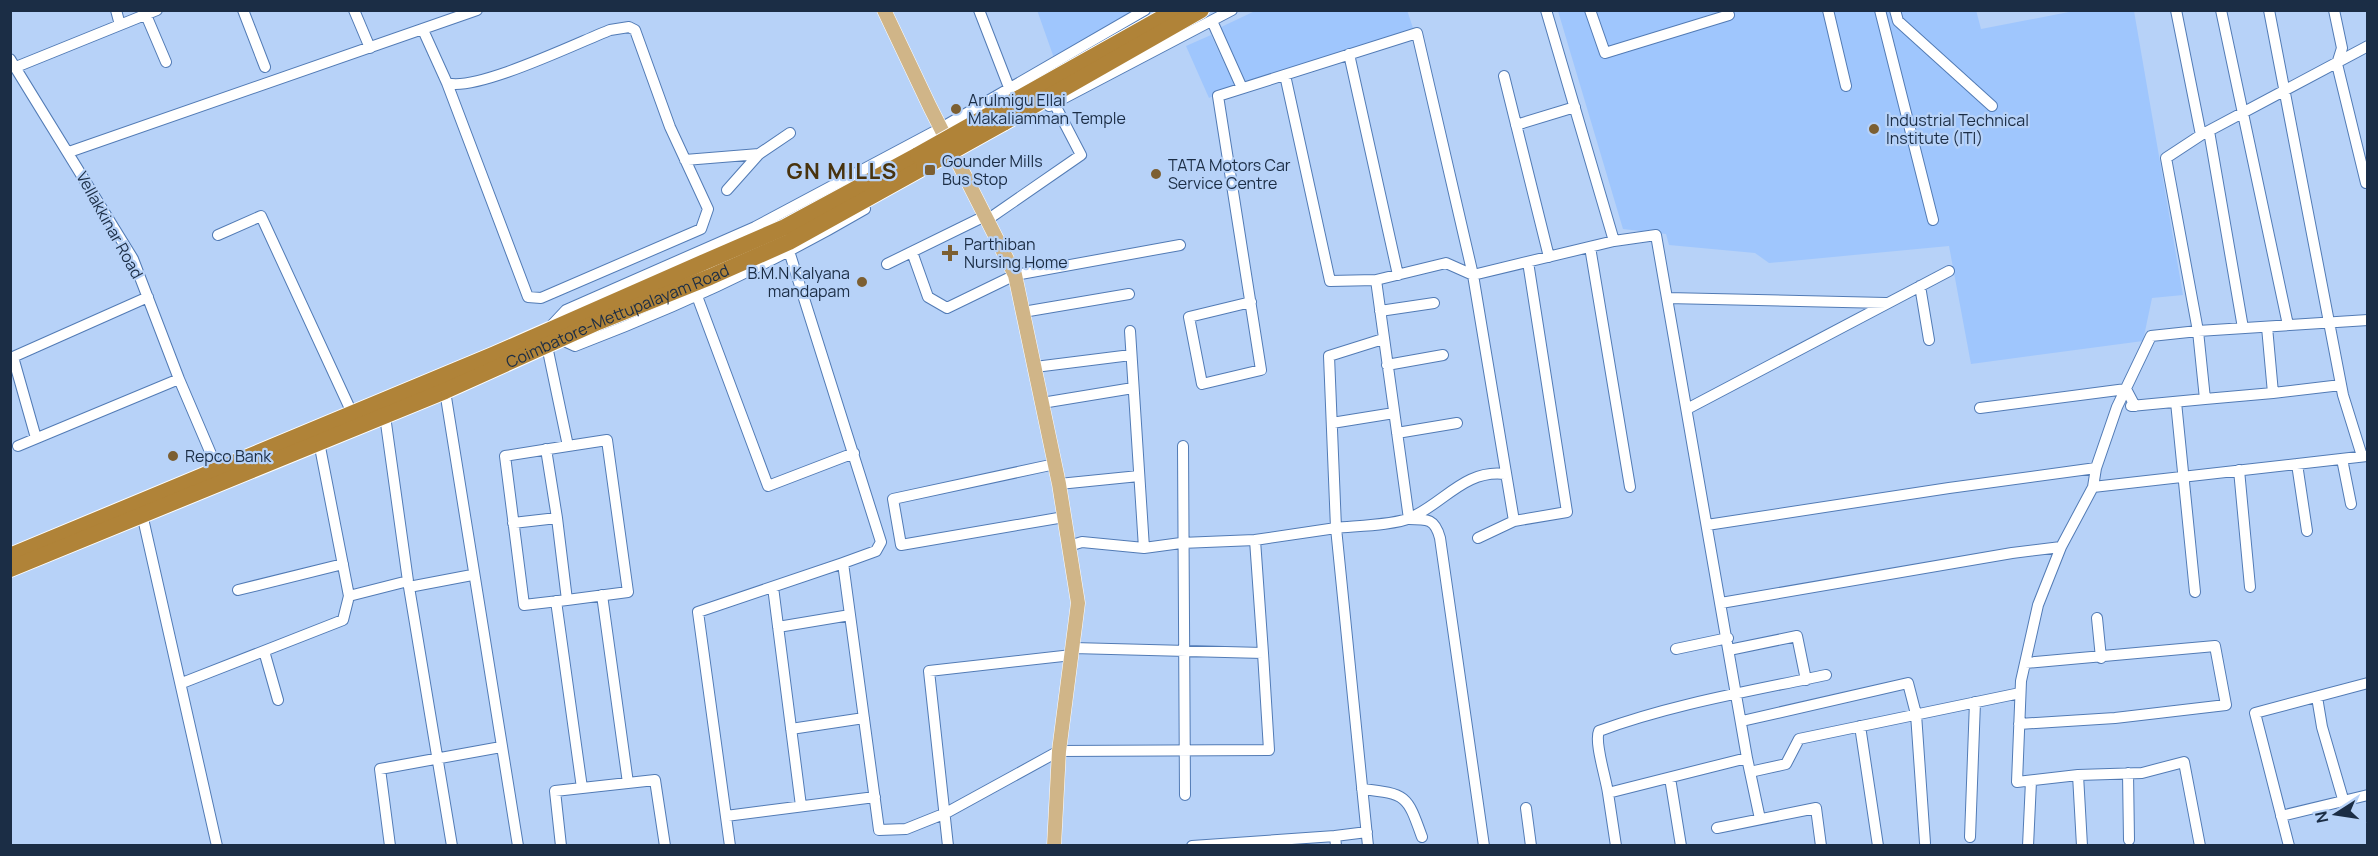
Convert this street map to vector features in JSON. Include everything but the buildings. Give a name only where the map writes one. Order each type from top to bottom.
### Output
[{"type":"highway","points":[[10,556],[220,475],[352,413],[551,339],[706,270],[844,196],[1176,10]]},
{"type":"highway","name":"Coimbatore-Mettupalayam Road","points":[[706,270],[789,242],[1206,16]]},
{"type":"highway","name":"Coimbatore-Mettupalayam Road","points":[[10,569],[142,514],[220,475],[319,442],[444,391],[551,339]]},
{"type":"main road","points":[[884,10],[1016,275],[1055,464],[1078,603],[1059,751],[1054,846]]},
{"type":"street","points":[[116,10],[120,25]]},
{"type":"street","points":[[243,10],[265,67]]},
{"type":"street","points":[[354,10],[370,48]]},
{"type":"street","points":[[69,152],[477,10]]},
{"type":"street","points":[[979,10],[1010,90]]},
{"type":"street","points":[[567,446],[551,339],[566,310],[755,227],[942,128],[1145,10]]},
{"type":"street","points":[[551,339],[575,346],[649,318],[697,296],[789,251],[1206,16],[1232,10]]},
{"type":"street","points":[[1546,10],[1614,241]]},
{"type":"street","points":[[1590,10],[1605,53],[1729,15],[1727,10]]},
{"type":"street","points":[[1828,10],[1846,86]]},
{"type":"street","points":[[1880,10],[1933,220]]},
{"type":"street","points":[[1895,10],[1898,21],[1992,106]]},
{"type":"street","points":[[2176,10],[2205,133],[2243,328]]},
{"type":"street","points":[[2221,10],[2288,325]]},
{"type":"street","points":[[1707,525],[2082,470],[2094,477],[2182,476],[2365,456],[2341,385],[2269,10]]},
{"type":"street","points":[[2334,10],[2342,48],[2337,64],[2366,183]]},
{"type":"street","points":[[13,63],[152,13],[166,62]]},
{"type":"street","points":[[1206,16],[1242,88]]},
{"type":"street","points":[[423,30],[447,83],[528,297],[541,297],[701,229],[708,209],[670,127],[640,41],[630,27],[610,30],[489,78],[457,86],[447,83]]},
{"type":"street","points":[[1251,302],[1189,317],[1202,384],[1261,370],[1251,302],[1218,96],[1417,33],[1473,275],[1514,521]]},
{"type":"street","points":[[2205,399],[2198,331],[2166,158],[2205,133],[2367,46]]},
{"type":"street","points":[[1349,54],[1398,275]]},
{"type":"street","name":"Vellakkinar Road","points":[[13,63],[132,259],[220,475]]},
{"type":"street","points":[[1285,75],[1330,281],[1376,280],[1446,263],[1473,275],[1614,241],[1656,235],[1728,638],[1747,758],[1760,819]]},
{"type":"street","points":[[1504,76],[1549,257]]},
{"type":"street","points":[[887,264],[986,218],[1081,155],[1054,103]]},
{"type":"street","points":[[1516,125],[1575,107]]},
{"type":"street","points":[[727,190],[759,154],[790,134]]},
{"type":"street","points":[[685,160],[759,154]]},
{"type":"street","points":[[218,236],[261,216],[352,413]]},
{"type":"street","points":[[912,252],[928,297],[947,308],[1016,275],[1180,245]]},
{"type":"street","points":[[1590,247],[1630,487]]},
{"type":"street","points":[[730,846],[698,612],[876,552],[881,542],[789,251]]},
{"type":"street","points":[[1478,538],[1514,521],[1567,512],[1528,262]]},
{"type":"street","points":[[1687,409],[1948,271]]},
{"type":"street","points":[[1376,280],[1409,519]]},
{"type":"street","points":[[1920,286],[1929,340]]},
{"type":"street","points":[[1023,312],[1130,294]]},
{"type":"street","points":[[697,296],[768,486],[854,453]]},
{"type":"street","points":[[36,438],[12,354],[148,297]]},
{"type":"street","points":[[1667,298],[1888,303]]},
{"type":"street","points":[[1380,311],[1434,303]]},
{"type":"street","points":[[2200,846],[2184,762],[2142,772],[2078,775],[2018,782],[2020,693],[2038,604],[2061,547],[2094,477],[2118,407],[2151,336],[2367,320]]},
{"type":"street","points":[[2267,327],[2273,393]]},
{"type":"street","points":[[1130,331],[1144,548]]},
{"type":"street","points":[[1368,846],[1336,528],[1329,356],[1383,339]]},
{"type":"street","points":[[1035,367],[1131,355]]},
{"type":"street","points":[[1387,365],[1443,355]]},
{"type":"street","points":[[18,446],[179,379]]},
{"type":"street","points":[[2118,407],[2341,385]]},
{"type":"street","points":[[1042,403],[1133,388]]},
{"type":"street","points":[[2126,389],[2135,406]]},
{"type":"street","points":[[1980,408],[2126,389]]},
{"type":"street","points":[[444,391],[472,576],[518,846]]},
{"type":"street","points":[[2176,402],[2195,592]]},
{"type":"street","points":[[1332,423],[1394,412]]},
{"type":"street","points":[[385,416],[408,584],[452,846]]},
{"type":"street","points":[[1396,433],[1457,423]]},
{"type":"street","points":[[607,440],[628,592],[524,605],[505,456],[567,446],[607,440]]},
{"type":"street","points":[[182,683],[343,620],[349,596],[319,442]]},
{"type":"street","points":[[1182,446],[1181,543],[1185,651],[1185,795]]},
{"type":"street","points":[[546,449],[557,518],[561,600],[582,788]]},
{"type":"street","points":[[2342,459],[2352,504]]},
{"type":"street","points":[[1055,464],[893,499],[901,545],[1064,517]]},
{"type":"street","points":[[2297,464],[2307,531]]},
{"type":"street","points":[[2239,470],[2250,587]]},
{"type":"street","points":[[1409,519],[1475,477],[1491,473],[1505,474]]},
{"type":"street","points":[[1059,484],[1139,476]]},
{"type":"street","points":[[142,514],[218,846]]},
{"type":"street","points":[[513,523],[557,518]]},
{"type":"street","points":[[1069,546],[1082,542],[1144,548],[1181,543],[1256,540],[1409,519],[1429,519],[1437,525],[1440,538],[1484,846]]},
{"type":"street","points":[[843,563],[879,830],[906,830],[946,813],[1059,751],[1269,750],[1256,540]]},
{"type":"street","points":[[1721,603],[2012,553],[2061,547]]},
{"type":"street","points":[[238,590],[343,564]]},
{"type":"street","points":[[349,596],[408,584],[472,576]]},
{"type":"street","points":[[773,587],[801,806]]},
{"type":"street","points":[[602,595],[628,783]]},
{"type":"street","points":[[778,627],[850,615]]},
{"type":"street","points":[[2097,618],[2101,657]]},
{"type":"street","points":[[1730,650],[1797,636],[1806,680]]},
{"type":"street","points":[[1676,649],[1728,638]]},
{"type":"street","points":[[2019,724],[2115,718],[2226,705],[2215,646],[2025,663]]},
{"type":"street","points":[[264,651],[278,699]]},
{"type":"street","points":[[946,844],[946,813],[929,671],[1072,651],[1263,653]]},
{"type":"street","points":[[1616,846],[1606,772],[1598,748],[1599,731],[1621,723],[1737,694],[1826,675]]},
{"type":"street","points":[[1742,722],[1908,683],[1916,714],[1925,843]]},
{"type":"street","points":[[2289,846],[2255,713],[2367,684]]},
{"type":"street","points":[[1750,772],[1786,764],[1799,739],[2020,693]]},
{"type":"street","points":[[2318,697],[2322,728],[2343,799]]},
{"type":"street","points":[[1970,837],[1975,702]]},
{"type":"street","points":[[791,729],[864,718]]},
{"type":"street","points":[[1860,726],[1878,846]]},
{"type":"street","points":[[390,846],[380,769],[501,747]]},
{"type":"street","points":[[1608,793],[1747,758]]},
{"type":"street","points":[[2128,773],[2129,840]]},
{"type":"street","points":[[2078,775],[2082,846]]},
{"type":"street","points":[[1670,778],[1681,846]]},
{"type":"street","points":[[561,846],[555,791],[655,780],[665,846]]},
{"type":"street","points":[[2028,846],[2031,781]]},
{"type":"street","points":[[1362,789],[1396,793],[1411,805],[1422,837]]},
{"type":"street","points":[[2281,816],[2343,799],[2367,795]]},
{"type":"street","points":[[726,816],[875,797]]},
{"type":"street","points":[[1526,808],[1531,846]]},
{"type":"street","points":[[1717,828],[1816,808],[1821,846]]},
{"type":"street","points":[[1192,846],[1336,841],[1367,832]]},
{"type":"shaded area","points":[[1037,10],[1140,11],[1054,58]]},
{"type":"shaded area","points":[[1407,10],[1414,31],[1244,84],[1219,28],[1255,11]]},
{"type":"shaded area","name":"Industrial Technical Institute (ITI)","points":[[1976,10],[1981,29],[2074,11],[2134,11],[2183,295],[2152,298],[2143,341],[1971,364],[1949,246],[1769,263],[1755,253],[1669,245],[1666,234],[1623,229],[1558,11]]},
{"type":"shaded area","points":[[1211,35],[1235,86],[1209,98],[1186,46]]},
{"type":"place","name":"Arulmigu Ellai Makaliamman Temple","points":[[956,109]]},
{"type":"place","name":"Industrial Technical Institute (ITI)","points":[[1874,129]]},
{"type":"place","name":"Gounder Mills Bus Stop","points":[[930,170]]},
{"type":"place","name":"TATA Motors Car Service Centre","points":[[1156,174]]},
{"type":"place","name":"Parthiban Nursing Home","points":[[950,253]]},
{"type":"place","name":"B.M.N Kalyana mandapam","points":[[862,282]]},
{"type":"place","name":"Repco Bank","points":[[173,456]]},
{"type":"district","name":"GN MILLS","points":[[842,171]]}]
